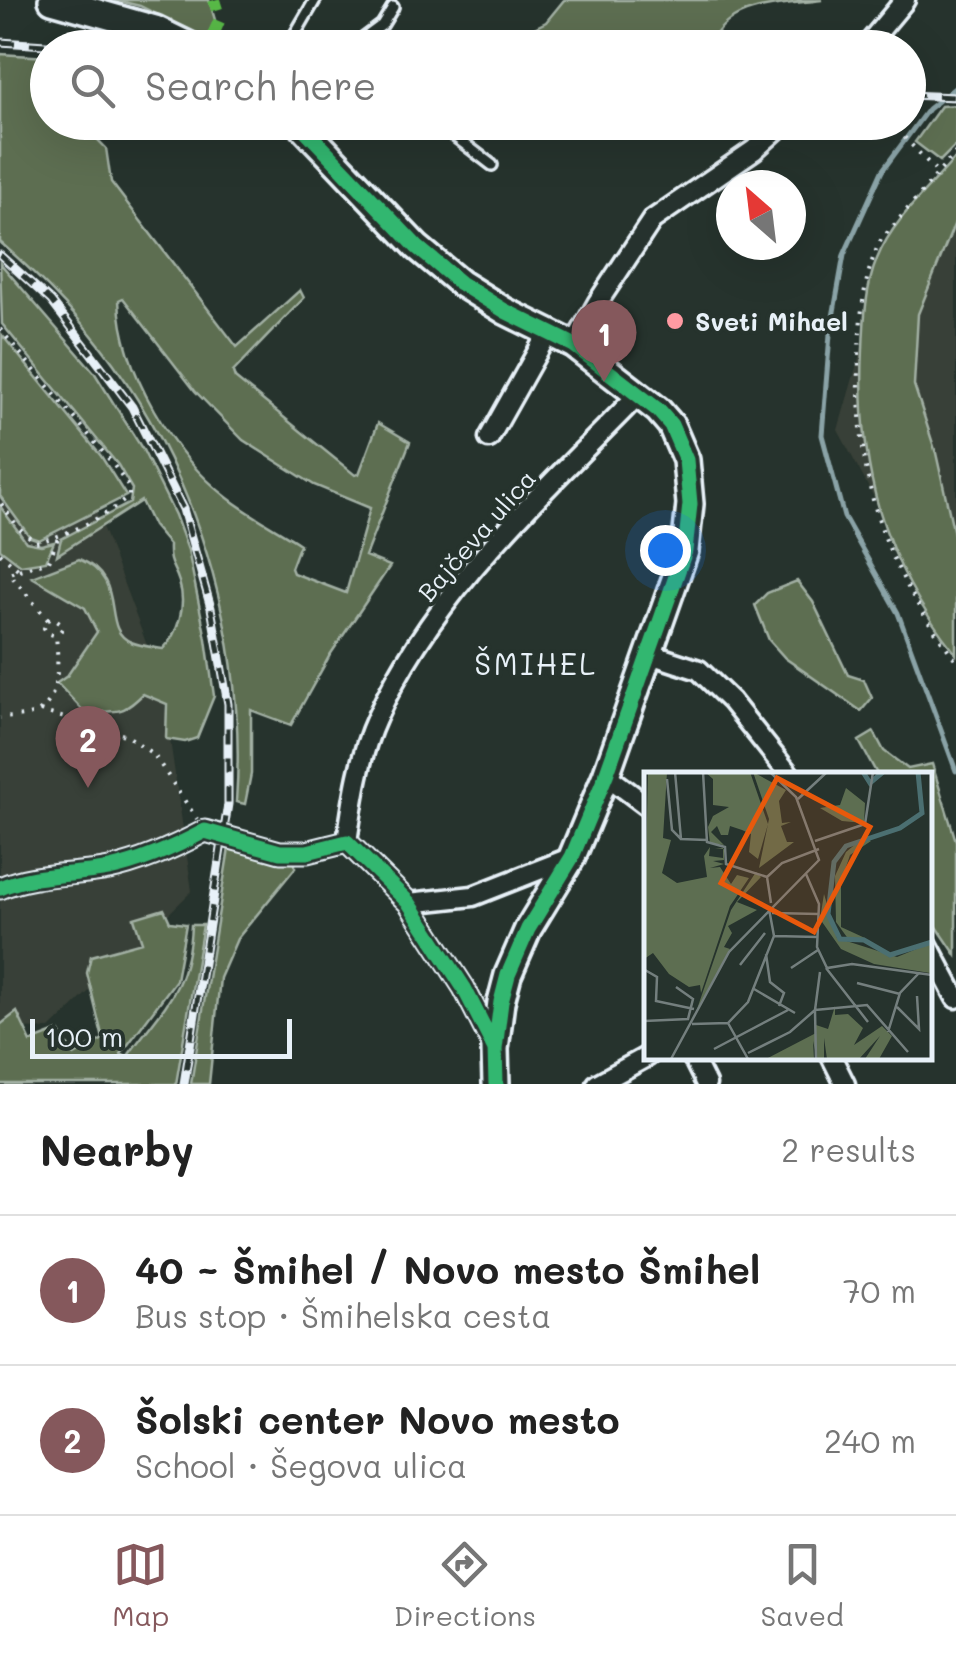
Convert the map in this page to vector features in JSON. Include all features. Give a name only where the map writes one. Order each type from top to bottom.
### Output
[{"type":"street","points":[[52,0],[157,30]]},
{"type":"street","points":[[879,30],[905,0]]},
{"type":"street","points":[[315,140],[416,247],[460,284],[574,344],[658,410],[686,460],[690,504],[685,551],[606,775],[572,857],[528,929],[508,975],[495,1049],[496,1084]]},
{"type":"street","points":[[574,344],[652,220],[765,140]]},
{"type":"street","points":[[489,438],[548,333]]},
{"type":"street","name":"Bajčeva ulica","points":[[340,843],[376,718],[453,592],[639,394]]},
{"type":"street","points":[[647,652],[699,670],[731,702],[786,772]]},
{"type":"street","points":[[606,775],[644,804]]},
{"type":"street","points":[[0,888],[32,878],[110,869],[144,860],[205,831],[280,852],[307,852],[340,843],[409,902],[464,988],[495,1049]]},
{"type":"street","points":[[409,902],[472,896],[572,857]]},
{"type":"street","points":[[931,951],[956,998]]},
{"type":"street","points":[[597,1084],[644,1058]]},
{"type":"street","points":[[694,1059],[706,1084]]},
{"type":"street","points":[[832,1059],[845,1084]]},
{"type":"lane","points":[[298,30],[315,0]]},
{"type":"lane","points":[[374,30],[392,7]]},
{"type":"lane","points":[[459,140],[492,165]]},
{"type":"path","points":[[905,140],[938,173]]},
{"type":"path","points":[[956,152],[872,256],[860,332],[858,401],[863,460],[878,521],[900,578],[956,660]]},
{"type":"path","points":[[0,329],[129,488],[126,500],[48,540],[30,540],[0,502]]},
{"type":"path","points":[[0,574],[49,561],[59,535]]},
{"type":"path","points":[[0,552],[19,570]]},
{"type":"path","points":[[9,573],[48,620]]},
{"type":"path","points":[[40,710],[50,701],[56,681],[56,636],[62,626],[54,618],[48,620]]},
{"type":"path","points":[[48,620],[45,630],[56,636]]},
{"type":"path","points":[[0,718],[40,710],[128,736],[154,756],[205,831]]},
{"type":"shaded area","points":[[956,163],[956,643],[928,599],[838,430],[892,243]]},
{"type":"shaded area","points":[[0,352],[58,410],[162,685],[192,891],[50,1029],[0,1028]]},
{"type":"green space","points":[[115,0],[209,0],[215,20],[210,30],[188,30],[140,6]]},
{"type":"green space","points":[[564,0],[822,0],[756,9],[719,30],[530,30],[546,22]]},
{"type":"green space","points":[[0,54],[30,56],[30,140],[98,140],[106,148],[111,182],[237,347],[300,290],[304,298],[233,372],[235,378],[355,475],[359,474],[378,423],[410,442],[365,556],[390,566],[330,655],[291,725],[251,710],[251,774],[245,804],[236,802],[238,745],[226,630],[195,518],[172,464],[114,364],[31,270],[0,242]],"holes":[[[123,298],[195,391],[243,440],[314,485],[370,508],[346,593],[293,573],[291,568],[300,544],[228,498],[188,459],[140,382],[129,355],[119,300]]]},
{"type":"green space","points":[[956,105],[956,145],[940,161],[915,142],[926,140],[926,127],[941,106]]},
{"type":"green space","points":[[956,157],[956,220],[918,314],[914,385],[936,453],[956,543],[956,654],[909,584],[892,548],[870,472],[862,392],[866,303],[877,259],[902,218]]},
{"type":"green space","points":[[0,263],[94,372],[143,450],[175,515],[188,550],[214,696],[197,738],[185,742],[166,739],[167,704],[143,694],[120,710],[89,717],[57,683],[67,676],[97,632],[85,608],[32,577],[79,559],[104,579],[122,636],[163,649],[180,618],[181,591],[170,561],[169,545],[153,526],[141,501],[57,555],[61,539],[130,503],[132,489],[118,465],[2,324]]},
{"type":"green space","points":[[2,335],[101,456],[126,496],[39,540],[30,537],[0,496]]},
{"type":"green space","points":[[0,506],[26,542],[54,542],[46,561],[21,565],[0,549]]},
{"type":"green space","points":[[797,581],[813,602],[848,675],[864,680],[872,698],[861,711],[785,658],[769,640],[755,605],[767,593]]},
{"type":"green space","points":[[874,732],[884,751],[908,769],[932,764],[956,841],[956,955],[931,918],[931,772],[876,772],[859,741]]},
{"type":"green space","points":[[229,848],[295,859],[295,868],[237,939],[220,978],[209,1084],[191,1084]]},
{"type":"green space","points":[[164,909],[170,922],[186,924],[176,980],[121,1054],[127,1057],[171,997],[185,967],[191,925],[203,925],[176,1084],[0,1084],[0,1025],[17,1012],[31,1042],[59,1031],[74,1055],[103,1039],[87,973],[91,956],[142,942],[134,918]]},
{"type":"waterway","points":[[926,112],[956,87]]},
{"type":"waterway","points":[[905,140],[882,171],[844,255],[830,334],[822,435],[844,517],[898,613],[956,771]]},
{"type":"railway","points":[[0,42],[30,44]]},
{"type":"railway","points":[[926,96],[956,97]]},
{"type":"railway","points":[[0,255],[51,301],[132,407],[183,509],[211,608],[228,704],[228,804],[184,1084]]},
{"type":"marked path","points":[[214,0],[220,19],[215,30]]},
{"type":"cycle path","points":[[315,140],[417,247],[460,283],[505,311],[574,345],[658,410],[671,425],[686,460],[690,504],[685,551],[606,775],[572,857],[528,929],[508,975],[495,1049],[496,1084]]},
{"type":"cycle path","points":[[0,888],[40,877],[122,866],[205,831],[280,852],[307,852],[347,842],[409,903],[464,988],[495,1049]]},
{"type":"place","name":"Sveti Mihael","points":[[675,321]]},
{"type":"place","name":"40 ~ Šmihel / Novo mesto Šmihel","points":[[604,382]]},
{"type":"place","name":"Šolski center Novo mesto","points":[[88,788]]},
{"type":"district","name":"ŠMIHEL","points":[[536,663]]}]
